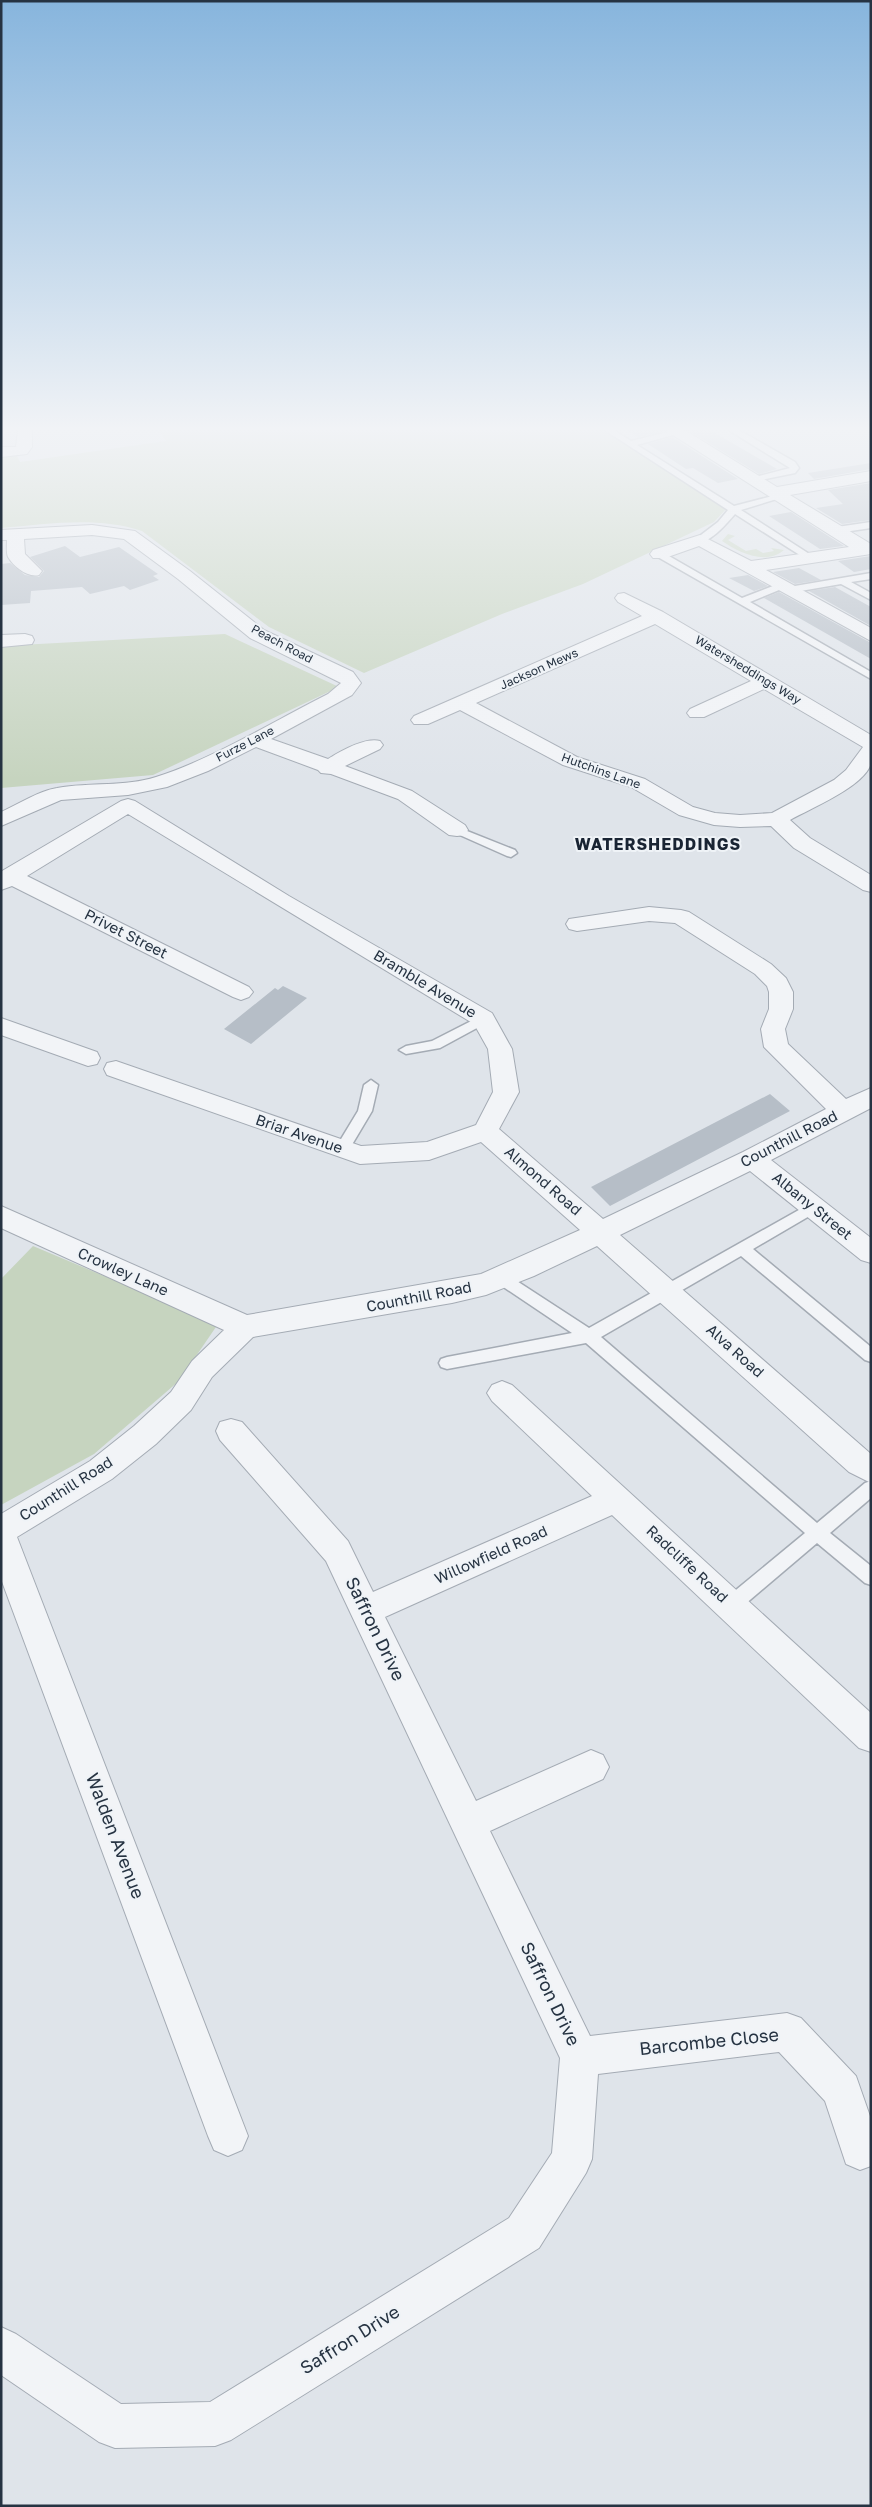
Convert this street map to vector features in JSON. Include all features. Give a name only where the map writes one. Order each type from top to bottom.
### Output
[{"type":"street","points":[[12,546],[16,555],[33,571]]},
{"type":"street","name":"Peach Road","points":[[144,546],[184,575],[257,634],[350,679]]},
{"type":"street","points":[[659,554],[682,546]]},
{"type":"street","points":[[711,546],[871,636]]},
{"type":"street","points":[[749,567],[809,557],[869,551]]},
{"type":"street","name":"Watersheddings Way","points":[[624,598],[871,744]]},
{"type":"street","name":"Jackson Mews","points":[[421,720],[657,616]]},
{"type":"street","points":[[1,641],[25,640]]},
{"type":"street","name":"Furze Lane","points":[[6,879],[128,797],[201,767],[335,698],[350,687],[350,679]]},
{"type":"street","points":[[697,714],[766,681]]},
{"type":"street","name":"Hutchins Lane","points":[[462,703],[570,761],[638,783],[686,811],[714,819],[740,821],[776,819],[841,784],[853,774],[871,750]]},
{"type":"street","points":[[254,739],[328,769],[405,796],[457,830]]},
{"type":"street","points":[[328,769],[337,762],[373,745]]},
{"type":"street","points":[[1,820],[56,794],[87,790],[128,797]]},
{"type":"street","name":"Bramble Avenue","points":[[128,797],[283,899],[483,1019],[500,1050],[506,1092],[485,1131]]},
{"type":"street","points":[[776,819],[802,843],[871,885]]},
{"type":"street","name":"Privet Street","points":[[6,879],[241,992]]},
{"type":"street","points":[[577,924],[649,914],[681,917],[763,969],[778,984],[781,992],[781,1009],[773,1029],[776,1047],[843,1111]]},
{"type":"street","points":[[1,1026],[88,1058]]},
{"type":"street","name":"Briar Avenue","points":[[116,1069],[360,1155],[429,1151],[485,1131]]},
{"type":"street","name":"Counthill Road","points":[[1,1530],[101,1470],[145,1435],[182,1401],[202,1370],[245,1327],[452,1292],[502,1278],[752,1159],[871,1097]]},
{"type":"street","name":"Almond Road","points":[[485,1131],[601,1231]]},
{"type":"street","name":"Albany Street","points":[[752,1159],[871,1253]]},
{"type":"street","name":"Crowley Lane","points":[[1,1216],[245,1327]]},
{"type":"street","name":"Alva Road","points":[[601,1231],[860,1463],[871,1470]]},
{"type":"street","name":"Radcliffe Road","points":[[502,1393],[871,1736]]},
{"type":"street","name":"Saffron Drive","points":[[1,2349],[115,2426],[215,2424],[524,2233],[572,2159],[580,2057],[337,1551],[231,1431]]},
{"type":"street","name":"Willowfield Road","points":[[366,1610],[616,1499]]},
{"type":"street","name":"Walden Avenue","points":[[1,1536],[228,2136]]},
{"type":"street","points":[[468,1823],[591,1767]]},
{"type":"street","name":"Barcombe Close","points":[[580,2057],[787,2032],[842,2090],[860,2150]]},
{"type":"lane","points":[[792,546],[809,557]]},
{"type":"lane","points":[[659,554],[871,676]]},
{"type":"lane","points":[[741,602],[785,588],[871,576]]},
{"type":"lane","points":[[842,581],[871,597]]},
{"type":"lane","points":[[457,830],[511,853]]},
{"type":"lane","points":[[406,1050],[435,1045],[483,1019]]},
{"type":"lane","points":[[342,1149],[365,1111],[371,1085]]},
{"type":"lane","points":[[448,1362],[589,1336],[669,1292],[813,1207]]},
{"type":"lane","points":[[743,1249],[871,1356]]},
{"type":"lane","points":[[502,1278],[589,1336],[817,1533],[871,1577]]},
{"type":"lane","points":[[731,1605],[871,1488]]},
{"type":"green space","points":[[162,546],[663,546],[583,584],[502,614],[364,673],[269,627]]},
{"type":"green space","points":[[731,546],[738,546],[746,551],[756,549],[763,553],[774,551],[771,548],[784,550],[777,555],[761,557],[752,556]]},
{"type":"green space","points":[[225,634],[339,687],[153,775],[1,788],[1,646]]},
{"type":"green space","points":[[33,1246],[218,1324],[179,1381],[94,1454],[1,1505],[1,1279]]},
{"type":"building","points":[[65,546],[80,557],[119,547],[158,574],[153,576],[159,580],[130,590],[124,586],[90,594],[82,587],[31,591],[30,603],[1,605],[1,564],[10,563],[25,575],[39,577],[44,571],[30,557]]},
{"type":"building","points":[[815,546],[844,546],[820,549]]},
{"type":"building","points":[[871,556],[871,569],[854,572],[838,561]]},
{"type":"building","points":[[799,568],[821,580],[795,584],[773,572]]},
{"type":"building","points":[[748,575],[768,586],[754,591],[729,578]]},
{"type":"building","points":[[835,587],[871,607],[871,626],[809,591]]},
{"type":"building","points":[[779,592],[871,643],[871,659],[764,598]]},
{"type":"building","points":[[283,986],[307,998],[251,1044],[224,1029],[275,988],[278,990]]},
{"type":"building","points":[[770,1094],[790,1111],[610,1206],[591,1187]]},
{"type":"district","name":"WATERSHEDDINGS","points":[[658,844]]}]
